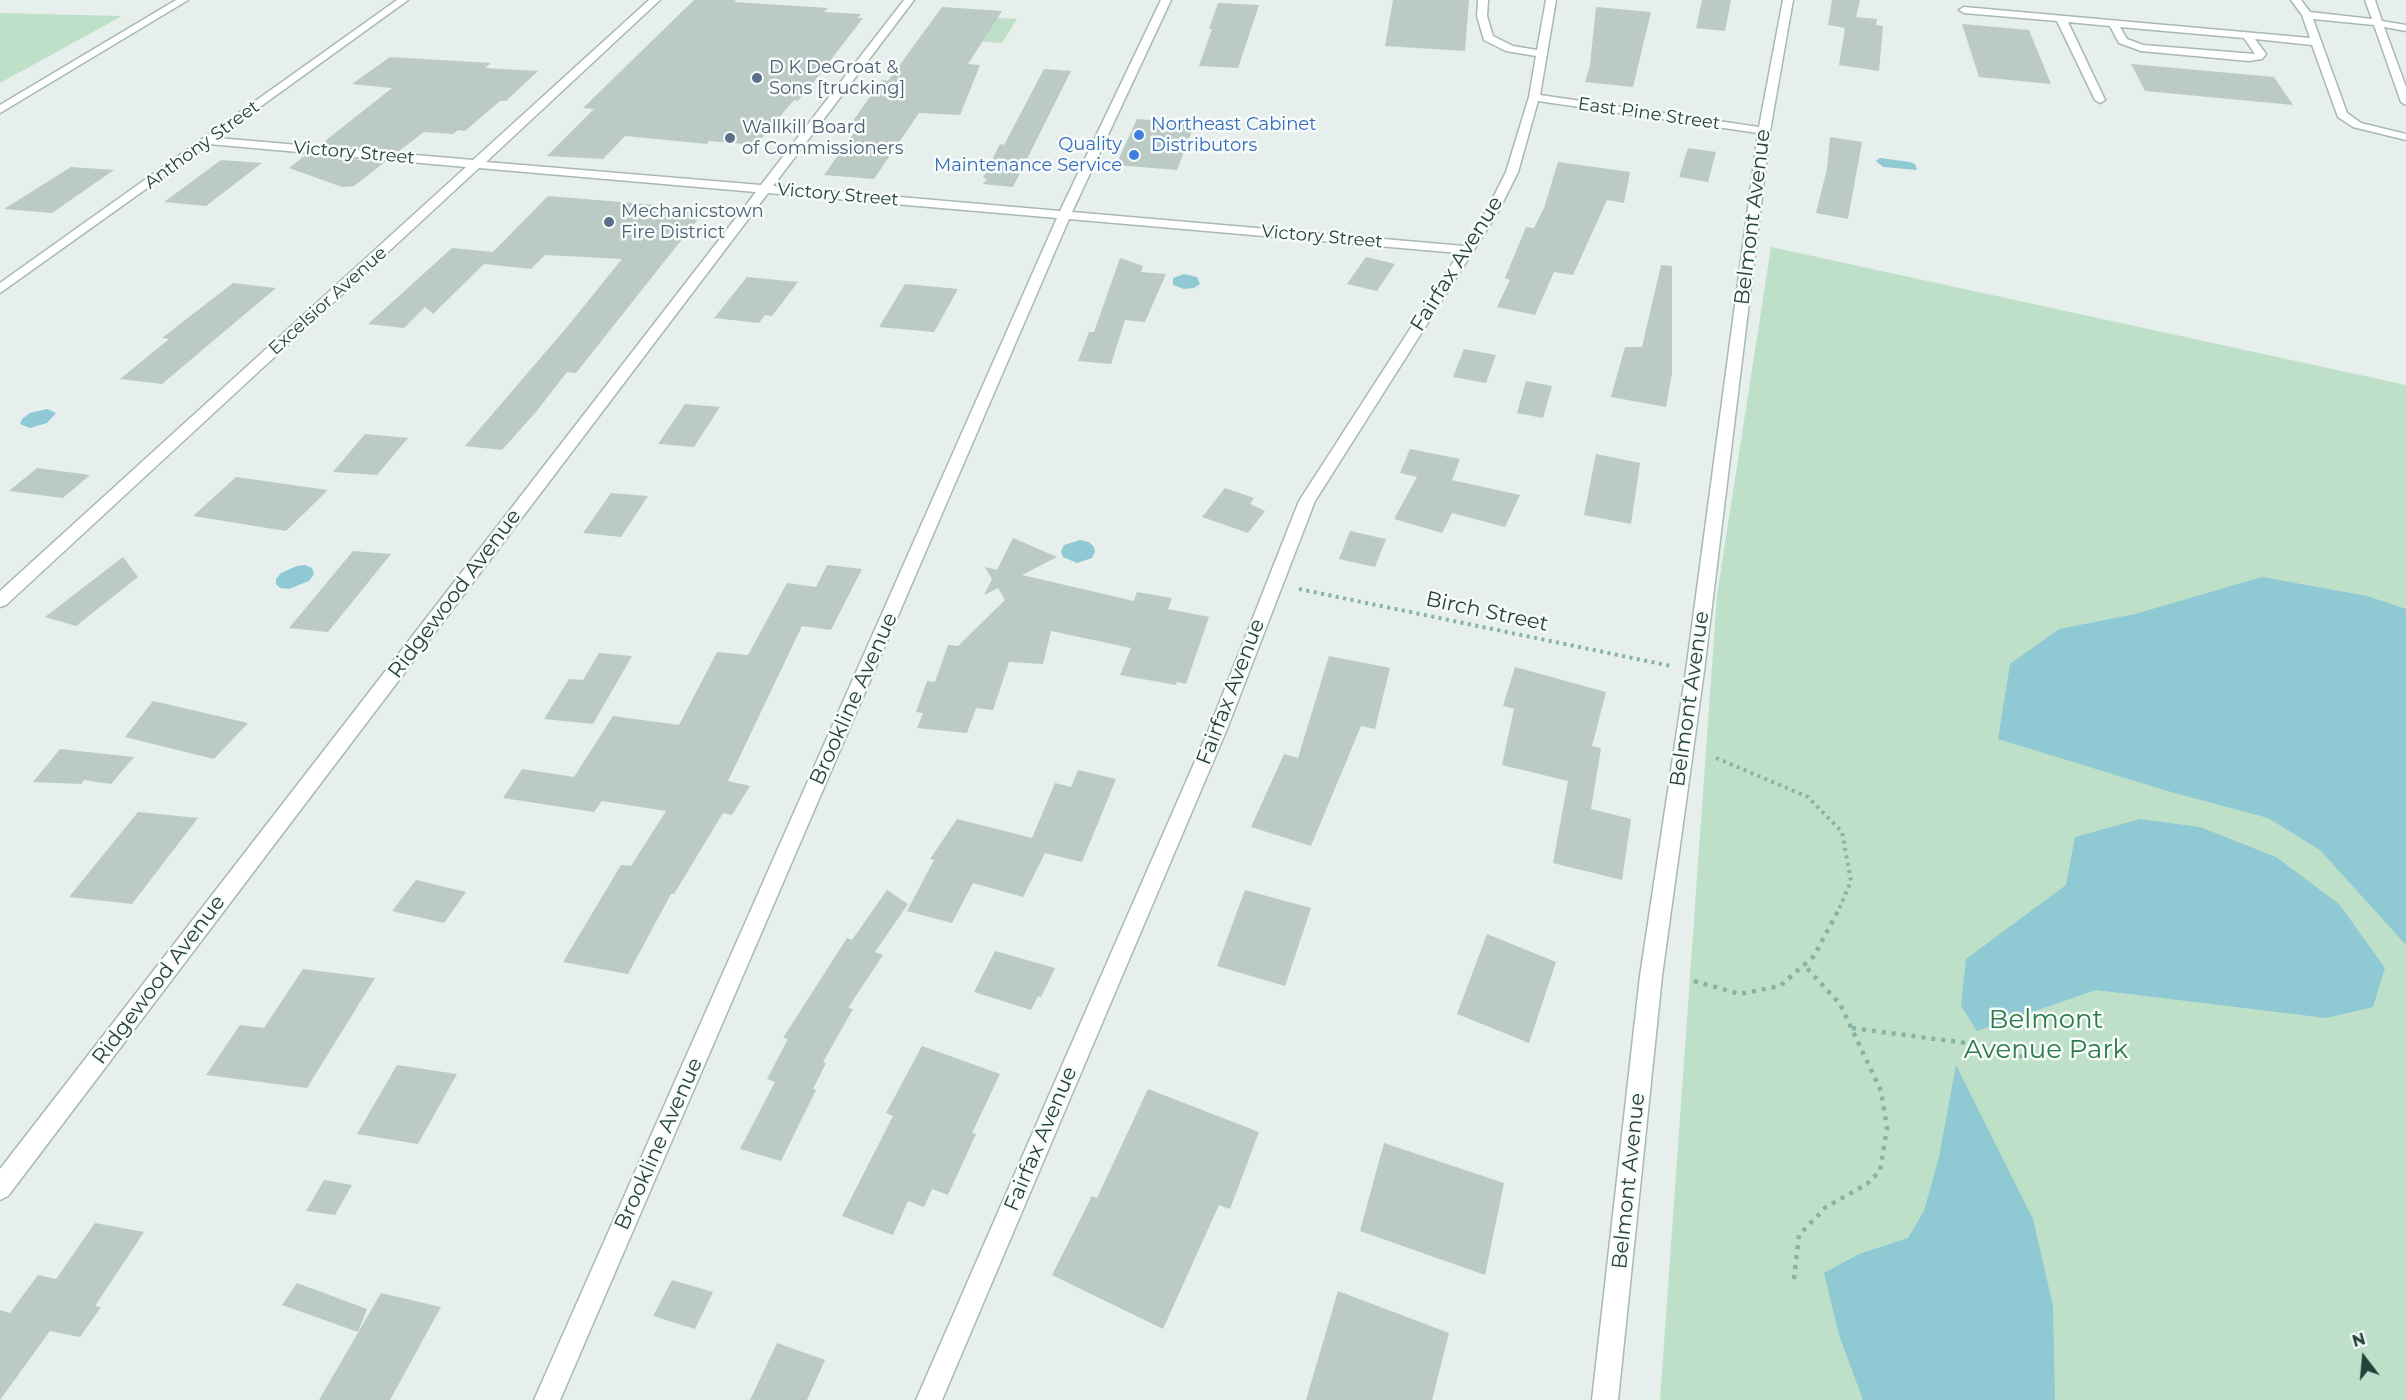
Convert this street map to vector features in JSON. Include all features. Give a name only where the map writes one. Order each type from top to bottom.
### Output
[{"type":"street","points":[[0,110],[183,0]]},
{"type":"street","name":"Anthony Street","points":[[0,290],[404,0]]},
{"type":"street","name":"Excelsior Avenue","points":[[0,601],[655,0]]},
{"type":"street","name":"Ridgewood Avenue","points":[[0,1188],[909,0]]},
{"type":"street","name":"Brookline Avenue","points":[[547,1400],[1065,214],[1166,0]]},
{"type":"street","points":[[1483,0],[1482,16],[1488,38],[1510,49],[1542,54]]},
{"type":"street","name":"Fairfax Avenue","points":[[929,1400],[1218,729],[1307,501],[1492,212],[1512,172],[1534,97],[1551,0]]},
{"type":"street","name":"Belmont Avenue","points":[[1605,1400],[1651,976],[1695,671],[1764,131],[1788,0]]},
{"type":"street","points":[[2296,0],[2307,15],[2342,115],[2357,125],[2406,137]]},
{"type":"street","points":[[2370,0],[2406,102]]},
{"type":"street","points":[[1964,10],[2316,42]]},
{"type":"street","points":[[2307,15],[2406,28]]},
{"type":"street","points":[[2061,19],[2100,100]]},
{"type":"street","points":[[2113,23],[2122,41],[2141,48],[2258,57],[2261,54],[2247,36]]},
{"type":"street","name":"East Pine Street","points":[[1534,97],[1764,131]]},
{"type":"street","points":[[2344,130],[2357,125]]},
{"type":"street","name":"Victory Street","points":[[209,141],[1467,250]]},
{"type":"path","name":"Birch Street","points":[[1273,584],[1695,671]]},
{"type":"path","points":[[1694,981],[1740,994],[1780,986],[1814,956],[1836,917],[1851,881],[1842,832],[1808,797],[1716,758]]},
{"type":"path","points":[[1794,1279],[1799,1235],[1826,1207],[1867,1184],[1880,1171],[1887,1128],[1881,1091],[1840,1004],[1804,965]]},
{"type":"path","points":[[1851,1028],[1966,1043],[2028,1058]]},
{"type":"green space","points":[[0,13],[122,16],[0,83]]},
{"type":"green space","points":[[962,16],[1017,19],[1002,43],[979,41]]},
{"type":"green space","name":"Belmont Avenue Park","points":[[1771,247],[2406,385],[2406,1400],[1660,1400],[1717,595]]},
{"type":"water","points":[[1880,158],[1910,162],[1915,164],[1917,170],[1883,167],[1876,161]]},
{"type":"water","points":[[1184,274],[1197,277],[1200,284],[1194,288],[1184,289],[1173,285],[1173,278]]},
{"type":"water","points":[[47,409],[56,413],[47,423],[30,428],[20,424],[22,419],[30,413]]},
{"type":"water","points":[[1080,540],[1089,542],[1094,547],[1095,552],[1092,558],[1077,563],[1063,557],[1061,551],[1064,545]]},
{"type":"water","points":[[305,565],[312,568],[314,574],[309,581],[289,589],[280,588],[276,584],[276,579],[281,573]]},
{"type":"water","points":[[2262,577],[2367,596],[2406,609],[2406,945],[2320,850],[2268,818],[2171,792],[1998,739],[2010,664],[2059,629],[2135,614]]},
{"type":"water","points":[[2140,819],[2200,827],[2276,857],[2339,904],[2385,968],[2373,1007],[2326,1018],[2096,990],[1977,1031],[1961,1006],[1966,959],[2066,885],[2075,837]]},
{"type":"water","points":[[1956,1065],[2033,1219],[2053,1306],[2055,1400],[1863,1400],[1839,1335],[1824,1273],[1859,1254],[1908,1238],[1924,1211],[1939,1157]]},
{"type":"building","points":[[694,0],[736,0],[734,2],[828,8],[824,12],[861,14],[858,18],[863,18],[798,101],[794,100],[756,145],[709,141],[707,144],[625,136],[603,159],[547,156],[594,109],[583,108]]},
{"type":"building","points":[[1393,0],[1469,0],[1465,51],[1385,46]]},
{"type":"building","points":[[1702,0],[1731,0],[1725,31],[1696,28]]},
{"type":"building","points":[[1832,0],[1860,0],[1856,17],[1877,19],[1876,25],[1883,26],[1879,71],[1839,65],[1845,28],[1828,25]]},
{"type":"building","points":[[1218,3],[1259,5],[1238,68],[1199,66]]},
{"type":"building","points":[[942,7],[1002,11],[968,64],[980,65],[960,115],[919,113],[874,179],[824,175],[859,126],[850,125],[882,80],[888,81]]},
{"type":"building","points":[[1596,7],[1651,12],[1633,87],[1585,82],[1590,65]]},
{"type":"building","points":[[1962,24],[2029,30],[2051,84],[1979,77]]},
{"type":"building","points":[[390,57],[491,63],[485,68],[538,71],[506,101],[500,101],[465,131],[458,130],[453,134],[424,132],[399,151],[320,145],[392,88],[352,84]]},
{"type":"building","points":[[2131,64],[2274,77],[2293,105],[2145,91]]},
{"type":"building","points":[[1044,69],[1071,71],[1013,187],[983,184],[987,179],[983,178],[1000,144],[1004,145]]},
{"type":"building","points":[[1137,119],[1195,123],[1177,170],[1116,165]]},
{"type":"building","points":[[1830,137],[1862,142],[1848,219],[1816,213],[1827,169]]},
{"type":"building","points":[[1688,148],[1716,152],[1708,182],[1679,177]]},
{"type":"building","points":[[306,155],[385,162],[354,186],[342,187],[289,168]]},
{"type":"building","points":[[221,160],[262,163],[206,206],[164,202]]},
{"type":"building","points":[[1558,162],[1630,172],[1624,203],[1607,200],[1573,275],[1554,272],[1535,315],[1497,307],[1510,280],[1505,278],[1526,227],[1534,228],[1544,208]]},
{"type":"building","points":[[71,167],[114,170],[52,213],[4,209]]},
{"type":"building","points":[[548,196],[706,209],[576,373],[567,372],[502,450],[465,446],[622,259],[545,255],[531,269],[484,264],[433,314],[425,307],[404,328],[368,324],[452,248],[493,252]]},
{"type":"building","points":[[1366,257],[1395,264],[1377,291],[1347,284]]},
{"type":"building","points":[[1120,258],[1143,266],[1141,272],[1166,274],[1145,322],[1125,320],[1111,364],[1078,361],[1089,332],[1094,332]]},
{"type":"building","points":[[1661,265],[1672,266],[1672,373],[1666,407],[1611,397],[1625,347],[1642,347]]},
{"type":"building","points":[[747,277],[798,282],[772,316],[765,315],[759,323],[714,318]]},
{"type":"building","points":[[233,283],[276,288],[162,384],[120,379],[169,339],[162,338]]},
{"type":"building","points":[[905,284],[958,289],[934,332],[879,327]]},
{"type":"building","points":[[1464,349],[1496,355],[1486,383],[1453,377]]},
{"type":"building","points":[[1526,381],[1552,386],[1543,418],[1517,413]]},
{"type":"building","points":[[685,404],[720,407],[694,447],[658,444]]},
{"type":"building","points":[[365,434],[408,438],[377,475],[333,472]]},
{"type":"building","points":[[1410,449],[1460,459],[1452,480],[1520,495],[1505,527],[1452,513],[1442,533],[1394,519],[1417,477],[1400,473]]},
{"type":"building","points":[[1596,454],[1640,463],[1631,524],[1584,515]]},
{"type":"building","points":[[37,468],[90,475],[63,498],[9,491]]},
{"type":"building","points":[[236,477],[328,490],[286,531],[193,516]]},
{"type":"building","points":[[1225,488],[1254,498],[1250,504],[1265,511],[1248,533],[1202,517]]},
{"type":"building","points":[[611,493],[648,496],[621,537],[583,533]]},
{"type":"building","points":[[1350,531],[1386,539],[1375,567],[1339,559]]},
{"type":"building","points":[[1013,538],[1057,557],[1022,575],[1134,601],[1137,592],[1172,598],[1168,609],[1209,617],[1186,684],[1177,682],[1176,685],[1120,675],[1131,648],[1051,631],[1043,664],[1009,662],[993,710],[976,708],[967,733],[917,728],[923,713],[916,712],[927,681],[935,682],[948,645],[958,646],[1005,600],[998,588],[984,595],[992,579],[985,567],[997,570]]},
{"type":"building","points":[[353,551],[391,554],[328,632],[289,628]]},
{"type":"building","points":[[123,557],[138,577],[76,626],[45,617]]},
{"type":"building","points":[[827,565],[862,569],[831,630],[802,626],[728,781],[750,786],[732,815],[723,813],[674,894],[671,894],[628,974],[563,962],[621,865],[631,866],[666,811],[602,801],[594,812],[503,798],[522,769],[574,777],[613,716],[679,725],[717,652],[748,655],[787,583],[816,587]]},
{"type":"building","points":[[599,653],[632,656],[593,724],[544,719],[569,679],[583,680]]},
{"type":"building","points":[[1329,656],[1390,668],[1375,729],[1361,726],[1311,846],[1251,827],[1284,754],[1298,758]]},
{"type":"building","points":[[1515,667],[1606,692],[1592,746],[1601,748],[1591,809],[1631,819],[1622,880],[1553,863],[1568,781],[1502,765],[1514,709],[1503,706]]},
{"type":"building","points":[[153,701],[248,723],[214,759],[125,737]]},
{"type":"building","points":[[60,749],[134,757],[111,784],[84,780],[81,784],[33,782]]},
{"type":"building","points":[[1078,770],[1116,779],[1082,862],[1045,853],[1023,897],[973,883],[952,923],[907,911],[934,860],[930,859],[957,819],[1032,838],[1055,783],[1071,787]]},
{"type":"building","points":[[138,812],[198,818],[132,904],[69,897]]},
{"type":"building","points":[[416,880],[466,892],[444,923],[392,911]]},
{"type":"building","points":[[887,890],[908,904],[875,952],[883,955],[848,1008],[853,1009],[823,1062],[826,1063],[813,1089],[816,1090],[781,1161],[740,1149],[775,1082],[767,1079],[788,1039],[783,1038],[847,938],[852,940]]},
{"type":"building","points":[[1245,890],[1311,908],[1285,986],[1217,966]]},
{"type":"building","points":[[1487,934],[1556,962],[1529,1043],[1457,1014]]},
{"type":"building","points":[[995,951],[1055,968],[1041,997],[1038,996],[1031,1010],[974,992]]},
{"type":"building","points":[[303,969],[375,978],[307,1088],[206,1075],[240,1025],[264,1028]]},
{"type":"building","points":[[922,1046],[1000,1074],[972,1133],[976,1134],[948,1195],[932,1189],[924,1207],[908,1201],[893,1235],[842,1216],[893,1116],[886,1113]]},
{"type":"building","points":[[397,1065],[457,1074],[418,1144],[357,1134]]},
{"type":"building","points":[[1148,1089],[1259,1132],[1230,1209],[1219,1205],[1163,1329],[1052,1275],[1092,1196],[1097,1198]]},
{"type":"building","points":[[1384,1143],[1504,1183],[1485,1275],[1360,1231]]},
{"type":"building","points":[[324,1180],[352,1185],[335,1215],[306,1211]]},
{"type":"building","points":[[95,1223],[144,1232],[95,1306],[101,1307],[80,1337],[50,1331],[0,1400],[0,1310],[10,1313],[38,1275],[56,1279]]},
{"type":"building","points":[[672,1280],[713,1292],[695,1329],[653,1316]]},
{"type":"building","points":[[297,1283],[367,1309],[358,1332],[282,1305]]},
{"type":"building","points":[[1338,1291],[1449,1333],[1432,1400],[1306,1400]]},
{"type":"building","points":[[381,1293],[441,1307],[390,1400],[319,1400]]},
{"type":"building","points":[[777,1343],[825,1360],[807,1400],[750,1400]]},
{"type":"place","name":"D K DeGroat & Sons [trucking]","points":[[757,78]]},
{"type":"place","name":"Northeast Cabinet Distributors","points":[[1139,135]]},
{"type":"place","name":"Wallkill Board of Commissioners","points":[[730,138]]},
{"type":"place","name":"Quality Maintenance Service","points":[[1134,155]]},
{"type":"place","name":"Mechanicstown Fire District","points":[[609,222]]}]
